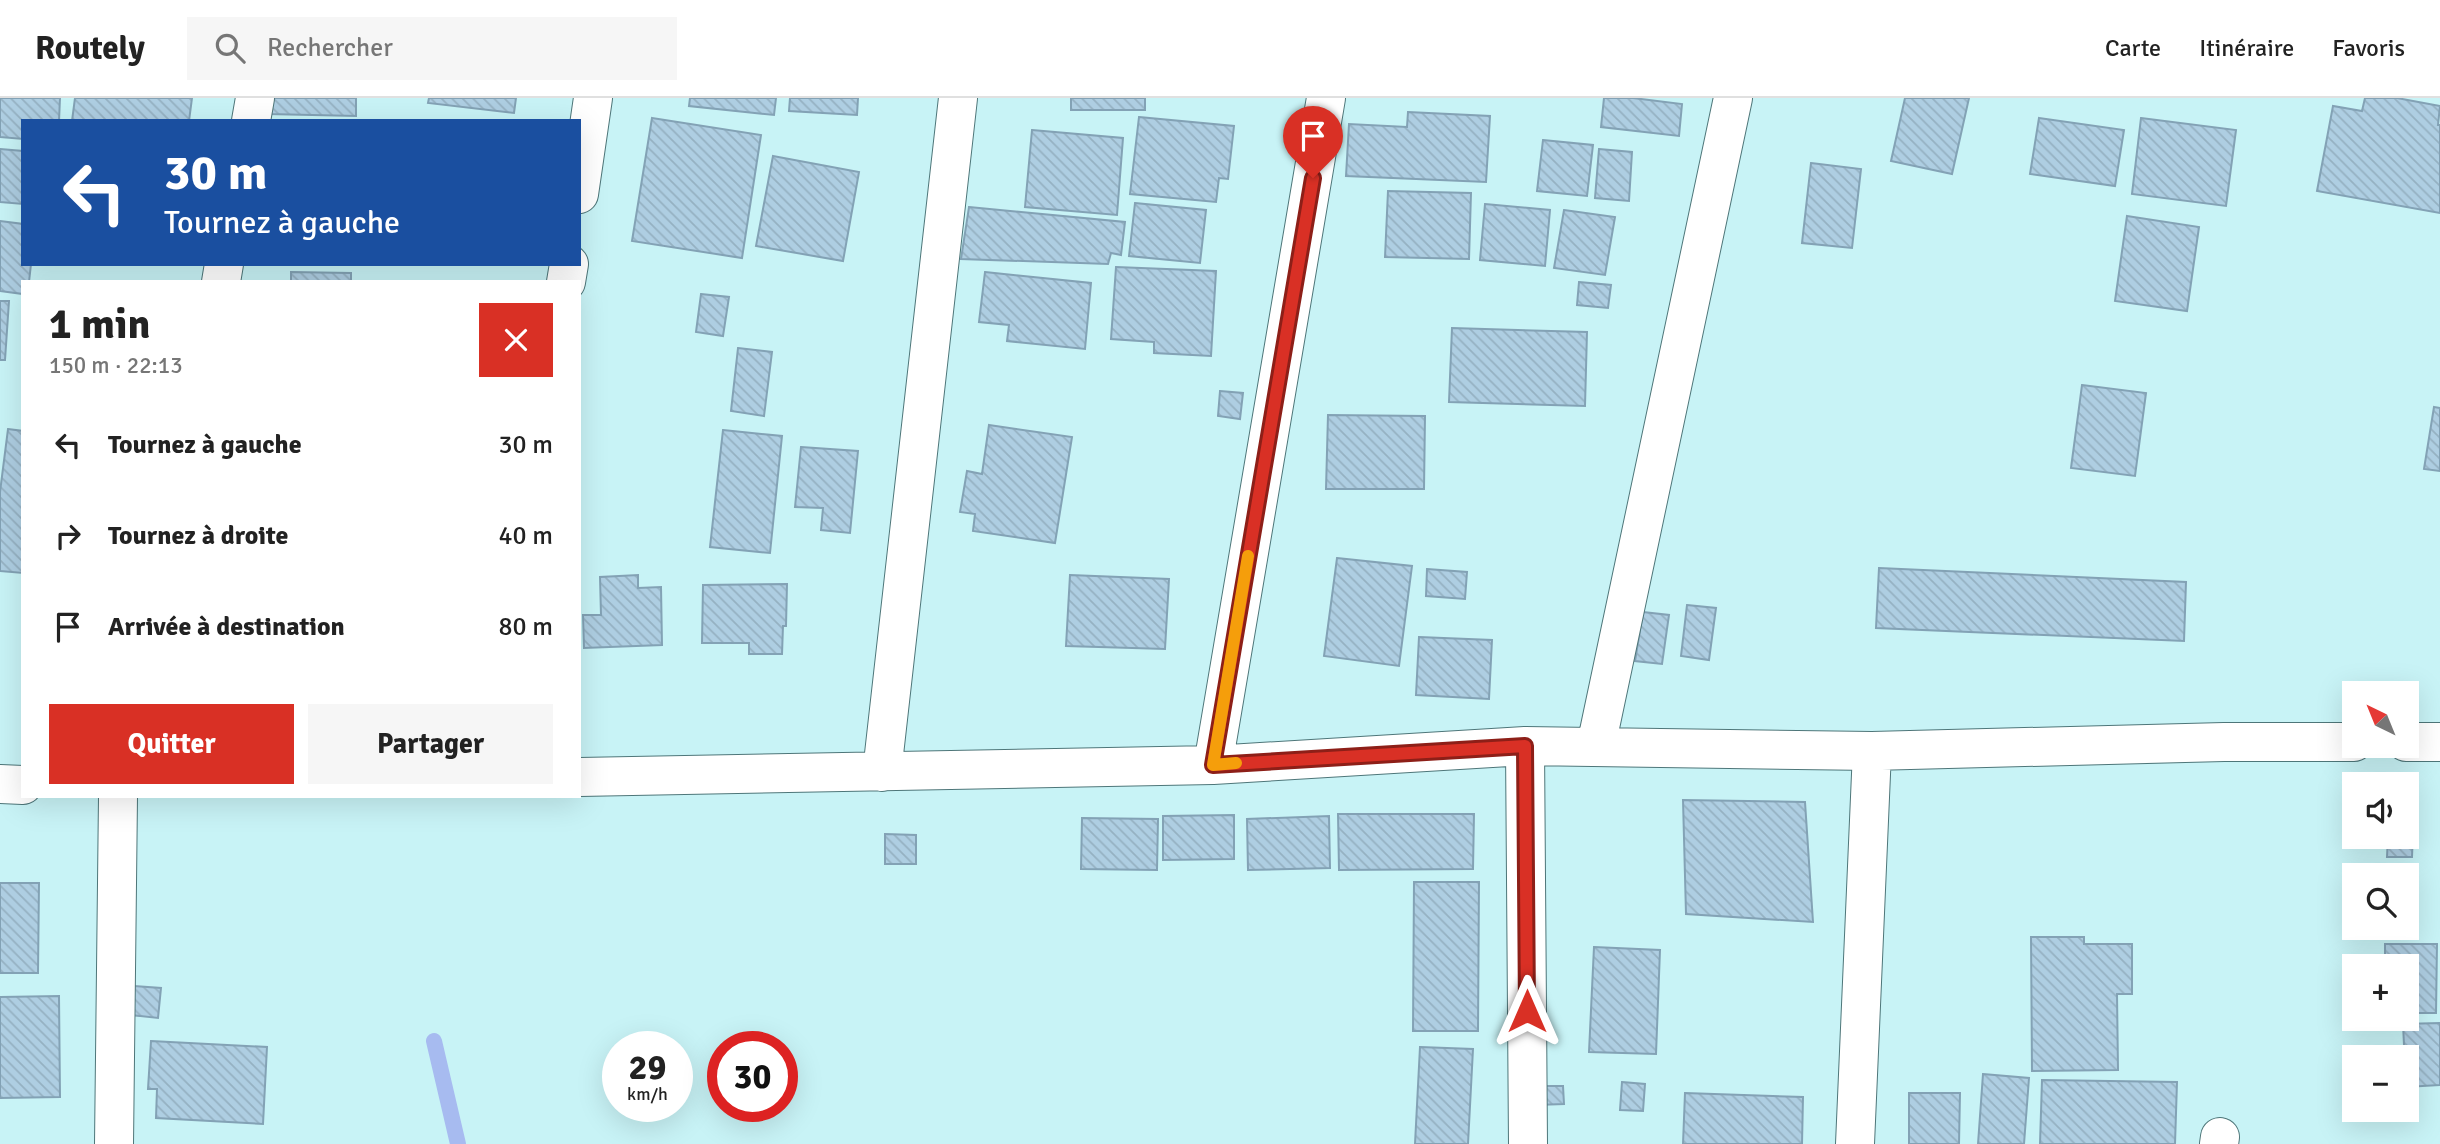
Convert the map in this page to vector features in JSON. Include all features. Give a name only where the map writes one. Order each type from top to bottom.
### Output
[{"type":"street","points":[[251,119],[255,98]]},
{"type":"street","points":[[581,180],[593,98]]},
{"type":"street","points":[[882,772],[958,98]]},
{"type":"street","points":[[1213,765],[1326,98]]},
{"type":"street","points":[[1597,746],[1733,98]]},
{"type":"street","points":[[581,776],[1213,765],[1525,746],[1872,751],[2224,742],[2342,742]]},
{"type":"street","points":[[2419,742],[2440,742]]},
{"type":"street","points":[[1525,746],[1528,1144]]},
{"type":"street","points":[[1855,1144],[1872,751]]},
{"type":"street","points":[[0,784],[21,785]]},
{"type":"street","points":[[114,1144],[118,798]]},
{"type":"building","points":[[0,98],[60,98],[59,119],[21,119],[21,139],[0,137]]},
{"type":"building","points":[[75,98],[192,98],[189,119],[72,119]]},
{"type":"building","points":[[268,98],[356,98],[356,116],[268,114]]},
{"type":"building","points":[[429,98],[516,98],[514,113],[428,103]]},
{"type":"building","points":[[690,98],[776,98],[774,115],[689,106]]},
{"type":"building","points":[[790,98],[858,98],[857,115],[789,111]]},
{"type":"building","points":[[1071,98],[1145,98],[1145,110],[1071,110]]},
{"type":"building","points":[[1604,98],[1633,98],[1682,104],[1679,136],[1601,127]]},
{"type":"building","points":[[1905,98],[1969,98],[1952,174],[1891,161]]},
{"type":"building","points":[[2365,98],[2397,98],[2440,106],[2440,213],[2317,191],[2333,106],[2362,111]]},
{"type":"building","points":[[1408,112],[1490,116],[1486,182],[1346,176],[1349,124],[1407,127]]},
{"type":"building","points":[[1139,117],[1234,126],[1228,179],[1219,178],[1216,202],[1130,194]]},
{"type":"building","points":[[652,118],[761,135],[742,258],[632,241]]},
{"type":"building","points":[[2039,118],[2124,130],[2115,186],[2030,174]]},
{"type":"building","points":[[2141,118],[2236,130],[2226,206],[2132,194]]},
{"type":"building","points":[[1032,130],[1123,138],[1117,215],[1025,207]]},
{"type":"building","points":[[1543,140],[1593,145],[1587,196],[1537,191]]},
{"type":"building","points":[[0,149],[21,151],[21,204],[0,202]]},
{"type":"building","points":[[1599,149],[1632,152],[1629,201],[1595,198]]},
{"type":"building","points":[[773,156],[859,172],[843,261],[756,246]]},
{"type":"building","points":[[1811,163],[1861,169],[1852,248],[1802,243]]},
{"type":"building","points":[[1388,191],[1471,193],[1469,259],[1385,257]]},
{"type":"building","points":[[1135,203],[1206,210],[1200,263],[1129,256]]},
{"type":"building","points":[[1485,204],[1550,210],[1545,266],[1480,260]]},
{"type":"building","points":[[969,207],[1125,222],[1121,255],[1111,253],[1108,264],[961,259]]},
{"type":"building","points":[[1564,210],[1615,217],[1605,275],[1554,268]]},
{"type":"building","points":[[2127,216],[2199,227],[2187,311],[2115,301]]},
{"type":"building","points":[[0,221],[21,224],[21,266],[31,266],[29,280],[21,280],[21,294],[0,291]]},
{"type":"building","points":[[1116,267],[1216,271],[1211,356],[1154,353],[1154,342],[1111,339]]},
{"type":"building","points":[[291,272],[351,273],[351,280],[291,280]]},
{"type":"building","points":[[985,272],[1091,283],[1085,349],[1007,341],[1009,325],[979,322]]},
{"type":"building","points":[[1579,282],[1611,285],[1608,308],[1577,305]]},
{"type":"building","points":[[701,294],[729,297],[723,336],[696,332]]},
{"type":"building","points":[[0,301],[9,301],[5,360],[0,360]]},
{"type":"building","points":[[1452,328],[1587,332],[1585,406],[1449,402]]},
{"type":"building","points":[[738,348],[772,352],[764,416],[731,411]]},
{"type":"building","points":[[2082,385],[2146,393],[2135,476],[2071,468]]},
{"type":"building","points":[[1220,391],[1243,393],[1240,419],[1218,416]]},
{"type":"building","points":[[2434,407],[2440,408],[2440,471],[2424,469]]},
{"type":"building","points":[[1328,415],[1425,416],[1424,489],[1326,489]]},
{"type":"building","points":[[989,425],[1072,437],[1055,543],[973,531],[975,514],[960,512],[967,471],[982,474]]},
{"type":"building","points":[[8,429],[21,431],[21,573],[0,571],[0,492]]},
{"type":"building","points":[[723,430],[782,436],[770,553],[710,547]]},
{"type":"building","points":[[801,447],[858,451],[850,533],[821,530],[823,508],[795,507]]},
{"type":"building","points":[[1337,558],[1412,566],[1399,666],[1324,656]]},
{"type":"building","points":[[1879,568],[2186,582],[2184,641],[1876,628]]},
{"type":"building","points":[[1427,569],[1467,572],[1465,599],[1426,596]]},
{"type":"building","points":[[638,575],[638,588],[661,587],[662,645],[584,648],[583,615],[601,615],[600,577]]},
{"type":"building","points":[[1070,575],[1169,579],[1165,649],[1066,646]]},
{"type":"building","points":[[787,584],[782,654],[749,654],[749,643],[702,643],[703,585]]},
{"type":"building","points":[[1687,605],[1716,608],[1709,660],[1681,656]]},
{"type":"building","points":[[1643,612],[1669,615],[1662,664],[1635,661]]},
{"type":"building","points":[[1419,637],[1492,640],[1489,699],[1416,695]]},
{"type":"building","points":[[1683,800],[1805,802],[1813,922],[1686,914]]},
{"type":"building","points":[[1338,814],[1474,814],[1473,869],[1339,870]]},
{"type":"building","points":[[1234,815],[1234,859],[1163,860],[1163,816]]},
{"type":"building","points":[[1329,816],[1330,868],[1248,870],[1247,819]]},
{"type":"building","points":[[1082,818],[1158,819],[1157,870],[1081,869]]},
{"type":"building","points":[[885,834],[916,835],[916,864],[885,864]]},
{"type":"building","points":[[2387,849],[2412,849],[2412,857],[2387,857]]},
{"type":"building","points":[[1414,882],[1479,882],[1478,1031],[1413,1031]]},
{"type":"building","points":[[0,883],[39,883],[38,973],[0,973]]},
{"type":"building","points":[[2031,937],[2084,937],[2084,944],[2132,944],[2132,994],[2117,994],[2118,1070],[2032,1071]]},
{"type":"building","points":[[2385,944],[2437,944],[2436,1013],[2419,1013],[2419,954],[2385,954]]},
{"type":"building","points":[[1594,947],[1660,950],[1656,1054],[1589,1052]]},
{"type":"building","points":[[134,986],[161,988],[158,1018],[131,1015]]},
{"type":"building","points":[[59,996],[60,1097],[0,1098],[0,997]]},
{"type":"building","points":[[2440,1023],[2440,1085],[2419,1086],[2419,1045],[2404,1045],[2403,1031],[2419,1031],[2419,1024]]},
{"type":"building","points":[[151,1041],[267,1047],[263,1124],[156,1118],[157,1089],[148,1089]]},
{"type":"building","points":[[1420,1047],[1473,1049],[1468,1144],[1415,1144]]},
{"type":"building","points":[[1983,1074],[2029,1078],[2024,1144],[1978,1144]]},
{"type":"building","points":[[2042,1080],[2177,1082],[2175,1144],[2040,1144]]},
{"type":"building","points":[[1622,1082],[1645,1084],[1643,1111],[1620,1110]]},
{"type":"building","points":[[1535,1086],[1563,1086],[1564,1104],[1536,1105]]},
{"type":"building","points":[[1685,1093],[1803,1097],[1802,1144],[1683,1144]]},
{"type":"building","points":[[1909,1093],[1960,1093],[1959,1144],[1909,1144]]},
{"type":"waterway","points":[[434,1041],[458,1144]]},
{"type":"slow traffic","points":[[1236,763],[1213,765],[1248,556]]},
{"type":"route","points":[[1313,178],[1213,765],[1525,746],[1527,1011]]}]
